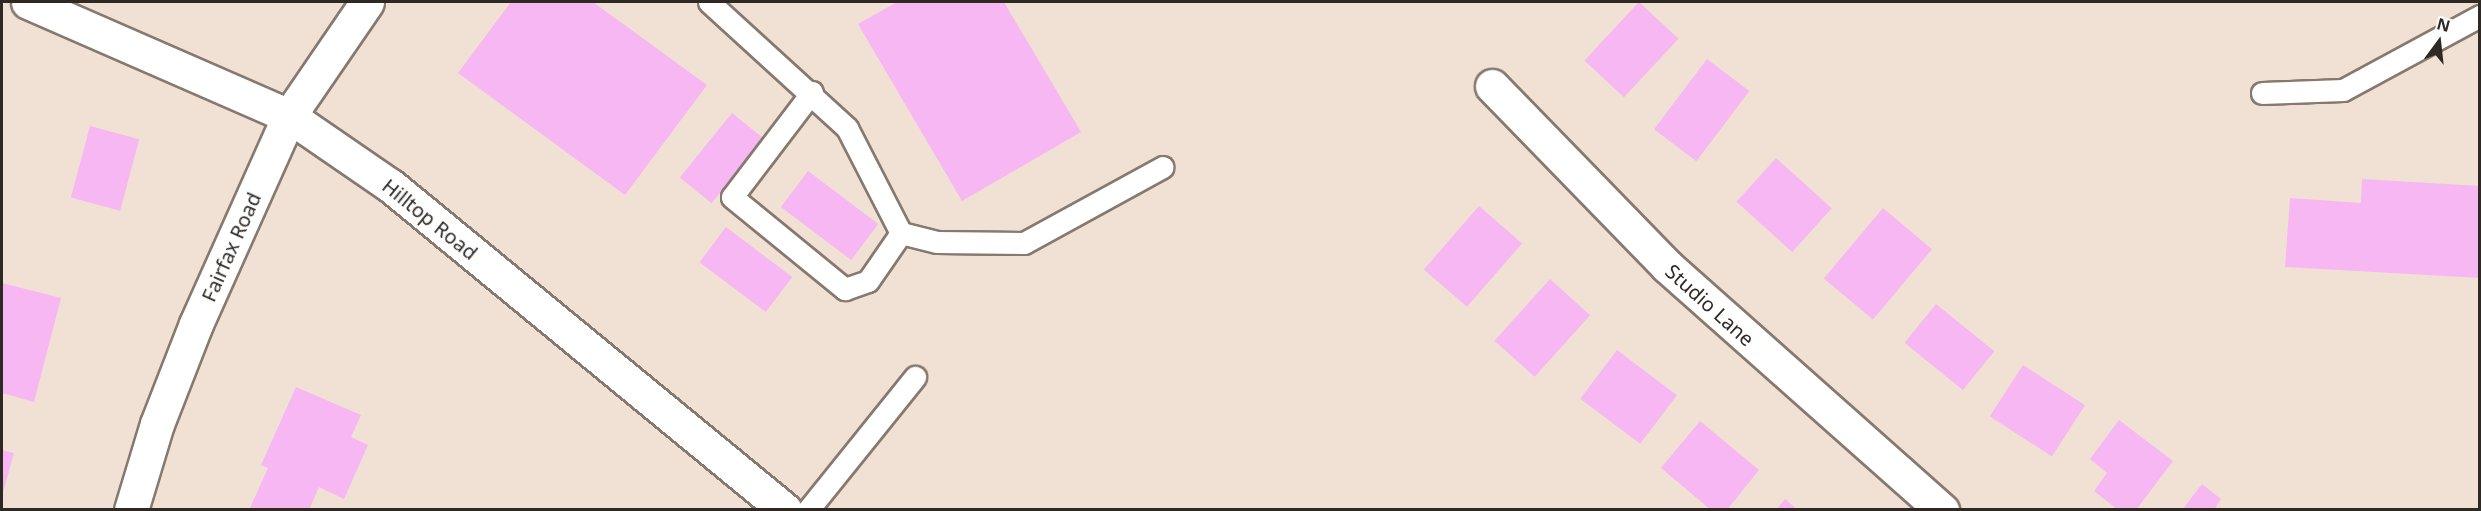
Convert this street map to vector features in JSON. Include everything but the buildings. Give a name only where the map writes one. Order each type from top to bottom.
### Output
[{"type":"street","name":"Hilltop Road","points":[[28,2],[289,116],[391,186],[785,510]]},
{"type":"street","name":"Fairfax Road","points":[[131,510],[157,424],[196,324],[289,116],[367,2]]},
{"type":"street","name":"Studio Lane","points":[[1492,86],[1667,266],[1942,510]]},
{"type":"lane","points":[[709,2],[812,92],[847,128],[901,233],[937,242],[1024,243],[1163,167]]},
{"type":"lane","points":[[2262,93],[2343,90],[2480,16]]},
{"type":"lane","points":[[812,92],[732,197],[845,289],[868,281],[901,233]]},
{"type":"lane","points":[[808,510],[915,376]]}]
